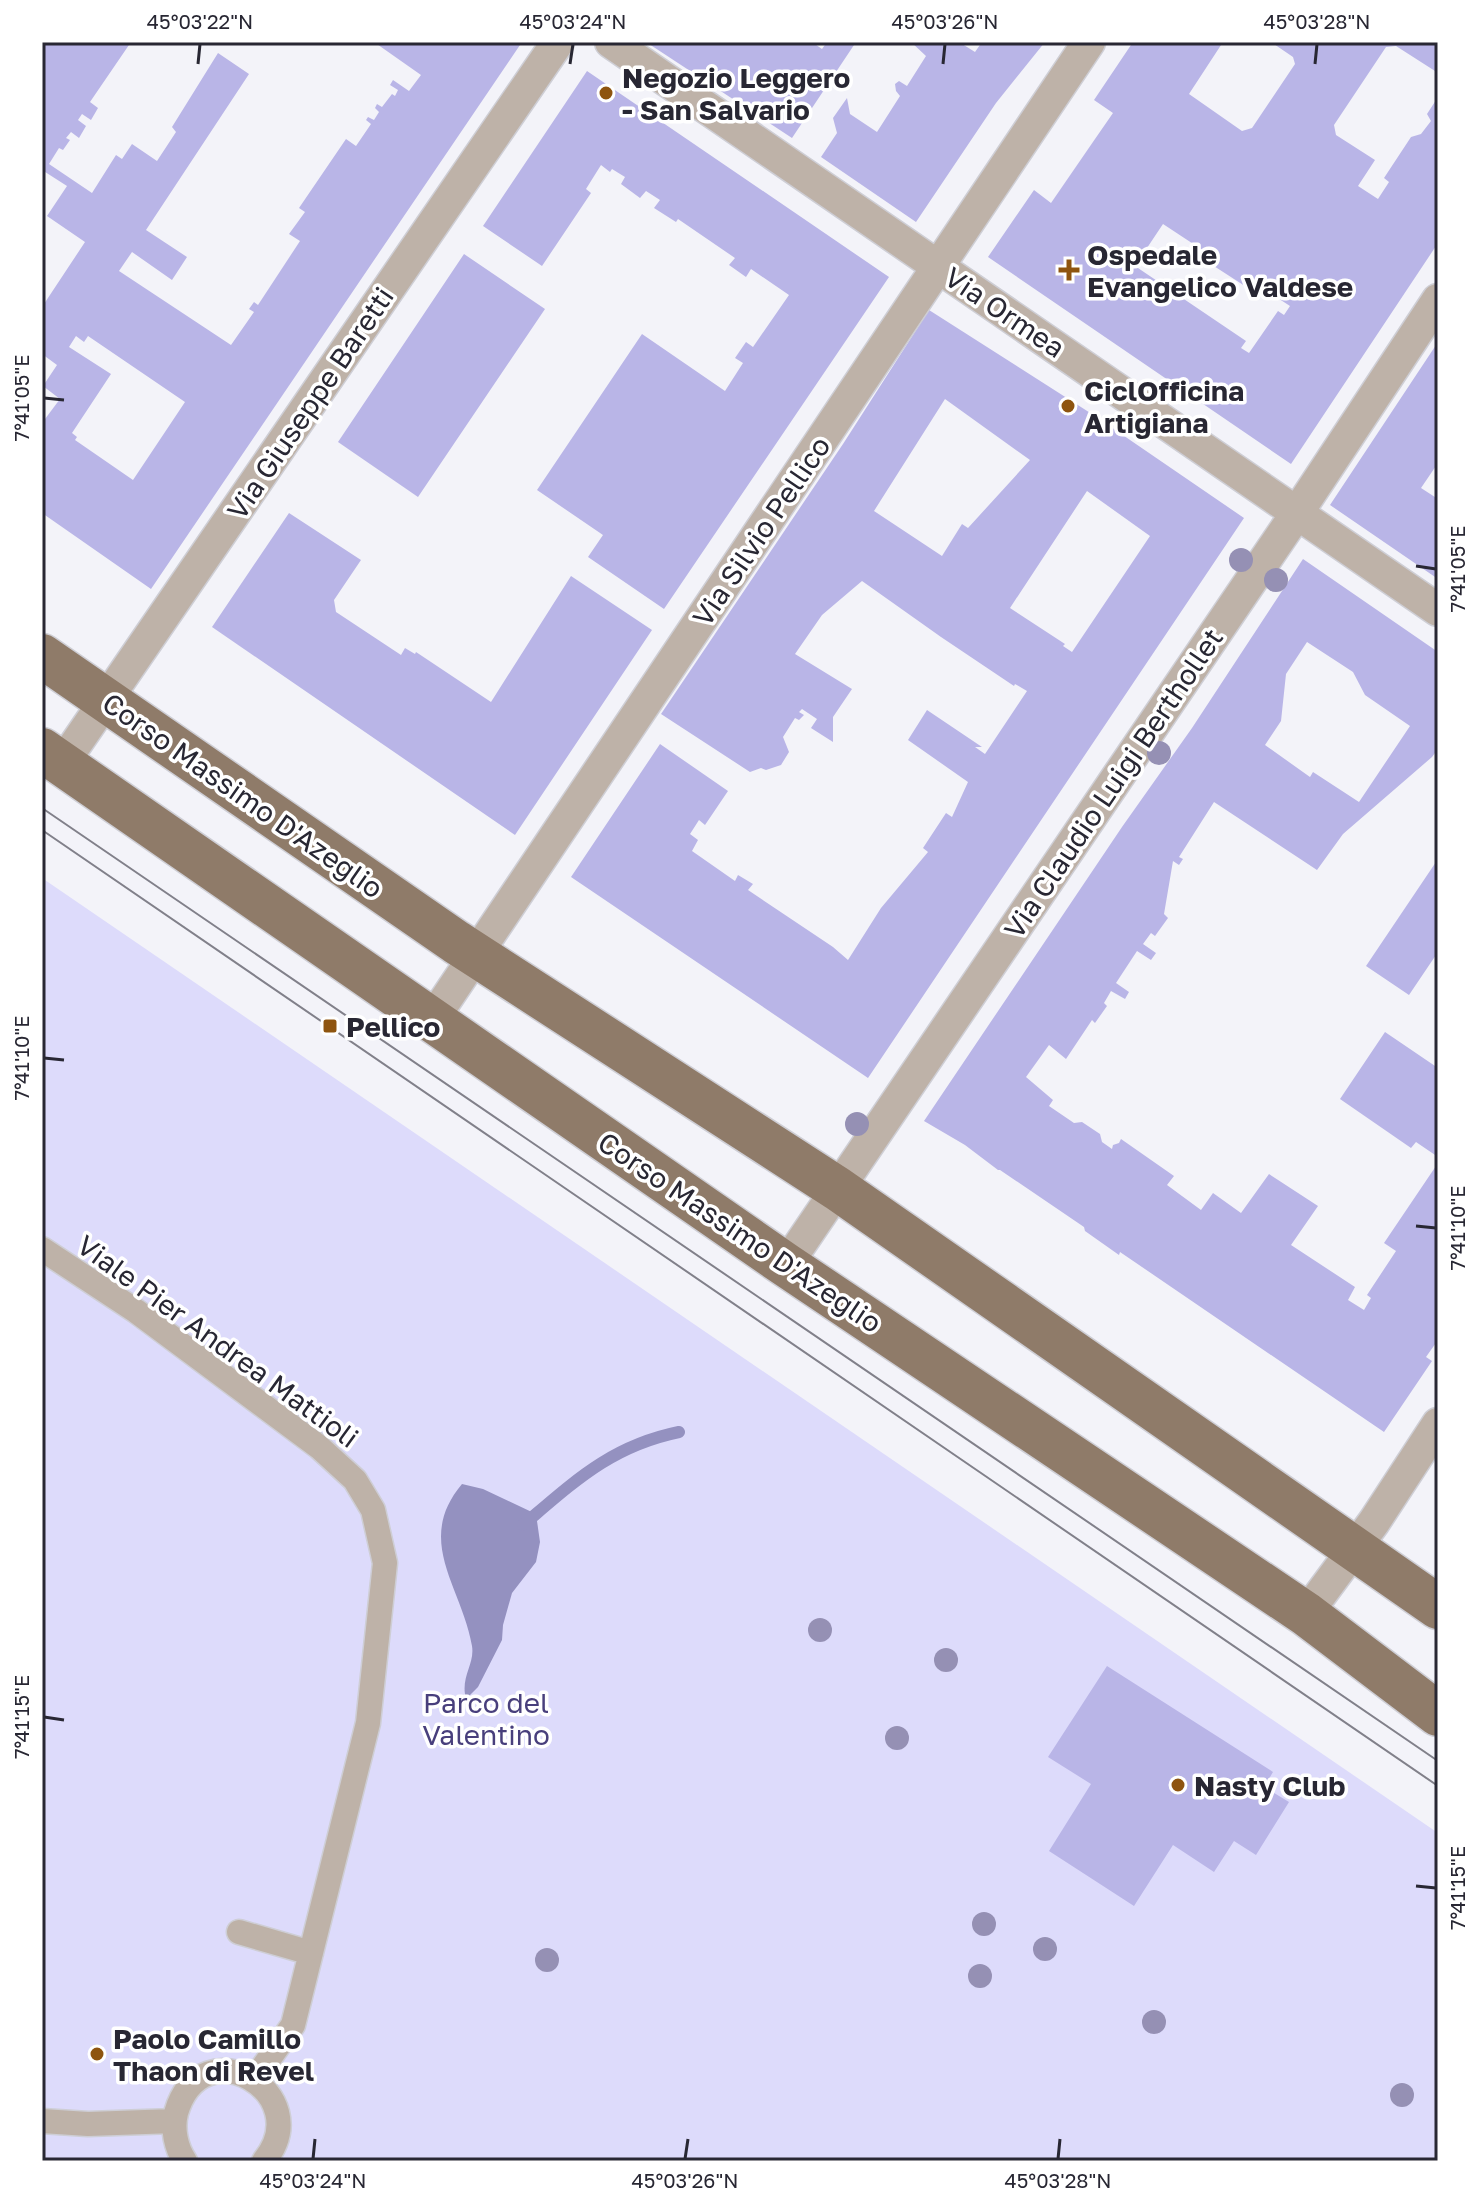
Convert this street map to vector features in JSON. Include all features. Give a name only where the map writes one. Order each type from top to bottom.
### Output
[{"type":"main road","name":"Corso Massimo D'Azeglio","points":[[42,656],[475,955],[838,1189],[1438,1607]]},
{"type":"main road","name":"Corso Massimo D'Azeglio","points":[[52,757],[786,1265],[1306,1614],[1438,1714]]},
{"type":"street","name":"Via Giuseppe Baretti","points":[[52,757],[106,701],[558,42]]},
{"type":"street","name":"Via Ormea","points":[[611,42],[1438,610]]},
{"type":"street","name":"Via Silvio Pellico","points":[[432,1020],[1089,42]]},
{"type":"street","name":"Via Claudio Luigi Berthollet","points":[[786,1265],[1297,513],[1438,300]]},
{"type":"street","name":"Viale Pier Andrea Mattioli","points":[[42,1249],[136,1311],[319,1447],[355,1480],[373,1510],[385,1563],[368,1723],[293,2025],[254,2080]]},
{"type":"street","points":[[1306,1614],[1355,1549],[1438,1424]]},
{"type":"street","points":[[239,1932],[311,1953]]},
{"type":"street","points":[[185,2161],[175,2139],[174,2121],[181,2096],[198,2078],[219,2071],[237,2072],[254,2080],[268,2092],[276,2108],[276,2143],[264,2161]]},
{"type":"street","points":[[42,2121],[88,2124],[174,2121]]},
{"type":"green space","name":"Parco del Valentino","points":[[42,878],[1438,1833],[1438,2161],[42,2161]]},
{"type":"shaded area","points":[[462,1484],[483,1489],[536,1514],[540,1542],[536,1562],[512,1593],[502,1640],[478,1687],[466,1699],[465,1684],[472,1646],[441,1545],[442,1525],[448,1505]]},
{"type":"building","points":[[42,42],[131,42],[90,102],[98,108],[91,120],[82,114],[78,120],[86,126],[79,138],[71,132],[66,138],[70,140],[63,150],[59,148],[49,164],[92,193],[116,155],[122,159],[132,144],[157,161],[176,132],[172,127],[218,53],[249,74],[146,230],[187,257],[172,280],[132,252],[119,271],[231,345],[254,312],[249,309],[254,302],[258,305],[300,241],[289,234],[305,212],[299,208],[346,139],[356,146],[371,124],[366,120],[368,117],[374,120],[379,112],[375,108],[377,104],[382,107],[392,94],[395,96],[398,90],[390,85],[393,80],[409,91],[421,75],[374,42],[522,42],[151,589],[42,513],[42,417],[45,419],[60,399],[43,386],[57,365],[42,354],[42,307],[85,242],[47,216],[67,186],[42,170]],"holes":[[[76,336],[84,342],[88,336],[185,402],[133,480],[75,440],[77,437],[72,433],[111,374],[69,347]]]},
{"type":"building","points":[[646,42],[812,42],[822,49],[827,42],[856,42],[792,138]]},
{"type":"building","points":[[911,42],[959,42],[975,52],[982,42],[1045,42],[996,103],[916,222],[821,157],[837,133],[833,118],[847,98],[850,114],[877,132],[900,96],[895,84],[899,81],[907,86],[926,56]]},
{"type":"building","points":[[1133,42],[1223,42],[1189,94],[1242,131],[1252,128],[1295,64],[1293,57],[1271,42],[1438,42],[1438,66],[1435,71],[1396,46],[1386,47],[1334,125],[1336,135],[1375,160],[1358,186],[1378,199],[1389,182],[1384,178],[1411,137],[1421,134],[1431,121],[1427,114],[1438,97],[1438,243],[1291,464],[988,257],[1034,190],[1051,203],[1113,113],[1094,100]],"holes":[[[1163,224],[1207,253],[1203,259],[1265,299],[1270,293],[1290,306],[1284,315],[1278,311],[1249,353],[1241,348],[1246,341],[1135,266]]]},
{"type":"building","points":[[587,71],[889,277],[664,609],[588,557],[603,535],[537,490],[642,334],[725,391],[743,363],[735,358],[746,342],[753,347],[789,295],[751,269],[746,277],[729,265],[735,258],[678,219],[676,222],[654,208],[660,200],[646,191],[640,198],[621,184],[625,177],[601,165],[586,189],[591,193],[542,266],[483,226]]},
{"type":"building","points":[[464,254],[545,309],[418,497],[338,442]]},
{"type":"building","points":[[929,310],[1095,416],[1244,518],[868,1078],[571,877],[660,744],[728,791],[705,825],[699,820],[690,834],[698,840],[692,851],[735,881],[738,875],[753,884],[748,890],[848,960],[881,908],[928,852],[923,848],[946,813],[952,817],[968,782],[908,740],[927,710],[982,747],[975,747],[985,754],[1027,691],[1014,686],[862,581],[822,615],[795,654],[852,689],[833,717],[833,742],[811,728],[817,719],[802,709],[799,712],[804,715],[799,720],[795,718],[783,737],[789,752],[781,765],[750,772],[661,714],[843,444]],"holes":[[[945,399],[1030,460],[968,528],[962,524],[942,556],[874,511]],[[1087,491],[1150,536],[1072,652],[1063,646],[1065,644],[1010,608]]]},
{"type":"building","points":[[1438,342],[1438,463],[1421,488],[1438,499],[1438,579],[1330,505]]},
{"type":"building","points":[[289,513],[361,560],[334,600],[336,612],[401,655],[405,648],[416,652],[491,702],[571,576],[652,630],[515,835],[212,627]]},
{"type":"building","points":[[1303,559],[1438,652],[1438,749],[1432,757],[1343,834],[1317,870],[1214,802],[1179,857],[1183,859],[1179,865],[1173,861],[1164,914],[1168,918],[1155,936],[1151,933],[1143,944],[1156,953],[1151,960],[1137,951],[1116,983],[1129,992],[1125,999],[1111,991],[1104,1003],[1107,1006],[1095,1023],[1092,1020],[1066,1059],[1049,1045],[1026,1077],[1053,1100],[1049,1106],[1074,1123],[1082,1122],[1100,1134],[1102,1142],[1112,1149],[1121,1139],[1174,1176],[1167,1185],[1201,1210],[1213,1193],[1241,1213],[1269,1174],[1318,1206],[1291,1245],[1355,1287],[1348,1300],[1364,1310],[1371,1298],[1367,1295],[1396,1251],[1384,1243],[1438,1163],[1438,1340],[1426,1357],[1432,1361],[1384,1432],[1120,1252],[1119,1255],[1085,1231],[1084,1227],[965,1145],[924,1121],[1192,728]],"holes":[[[1307,642],[1353,672],[1365,695],[1410,726],[1359,802],[1313,772],[1310,777],[1265,745],[1281,721],[1286,674]]]},
{"type":"building","points":[[1438,859],[1438,952],[1409,995],[1366,966]]},
{"type":"building","points":[[1385,1032],[1438,1068],[1438,1157],[1416,1142],[1411,1148],[1340,1099]]},
{"type":"building","name":"Nasty Club","points":[[1107,1666],[1273,1772],[1264,1787],[1289,1802],[1256,1855],[1234,1841],[1214,1872],[1173,1845],[1134,1906],[1049,1851],[1091,1784],[1048,1757]]},
{"type":"waterway","points":[[523,1525],[577,1480],[613,1456],[633,1446],[679,1432]]},
{"type":"tram line","points":[[42,808],[1438,1761]]},
{"type":"tram line","points":[[42,830],[1438,1786]]},
{"type":"place","name":"Negozio Leggero - San Salvario","points":[[606,93]]},
{"type":"place","name":"Ospedale Evangelico Valdese","points":[[1069,270]]},
{"type":"place","name":"CiclOfficina Artigiana","points":[[1068,406]]},
{"type":"place","name":"Pellico","points":[[330,1026]]},
{"type":"place","name":"Nasty Club","points":[[1178,1785]]},
{"type":"place","name":"Paolo Camillo Thaon di Revel","points":[[97,2054]]}]
